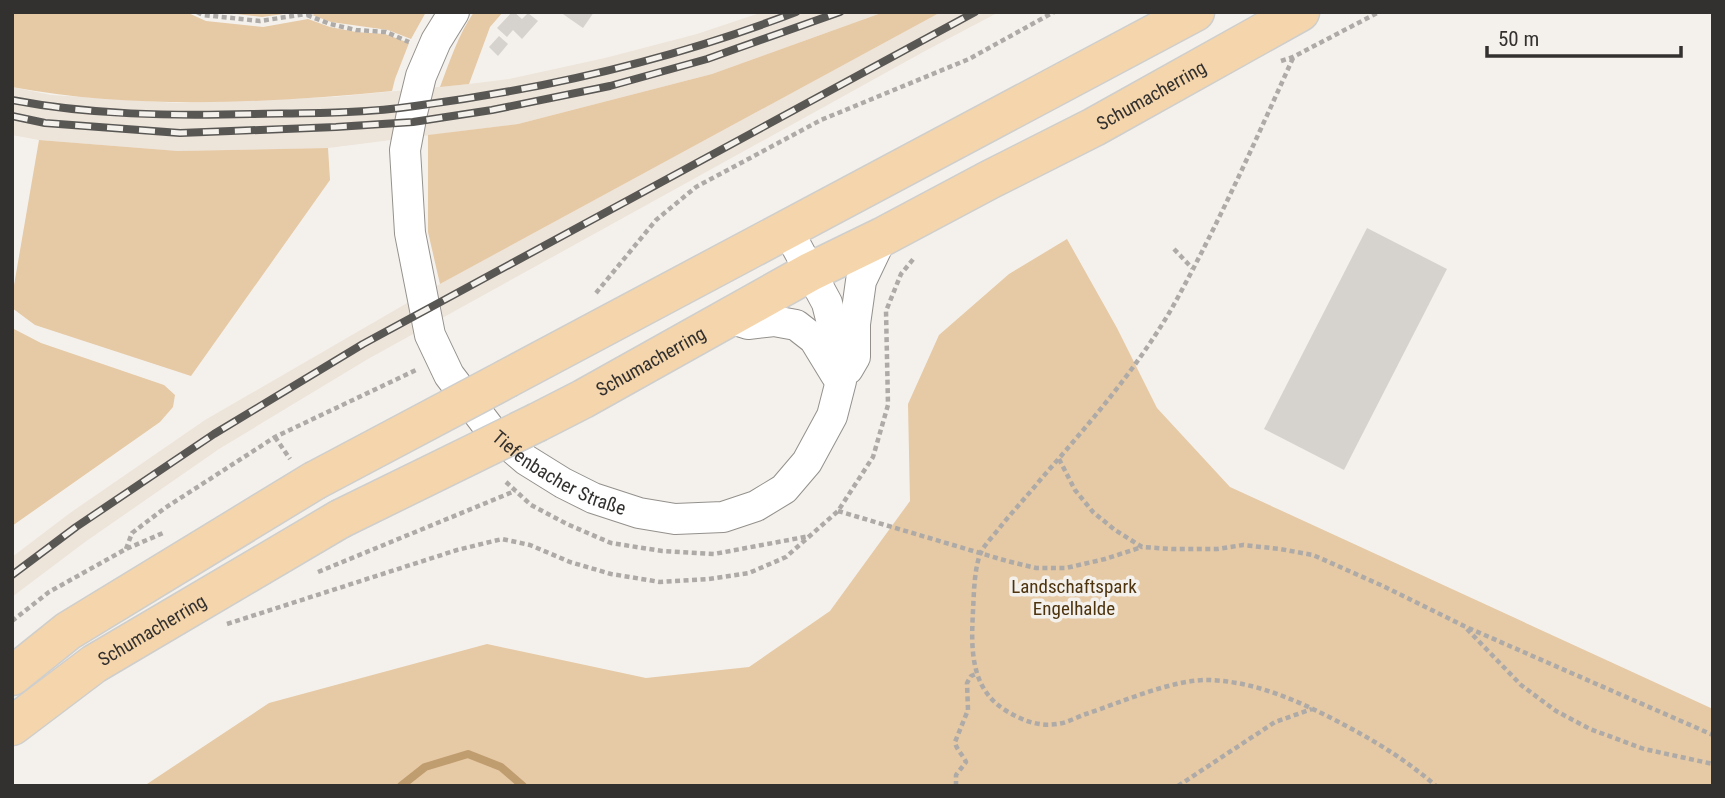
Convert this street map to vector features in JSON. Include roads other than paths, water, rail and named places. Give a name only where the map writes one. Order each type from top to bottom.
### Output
[{"type":"main road","points":[[12,676],[68,631],[306,475],[509,378],[1195,12]]},
{"type":"main road","name":"Schumacherring","points":[[12,726],[94,664],[340,519],[583,399],[810,272],[1094,127],[1300,12]]},
{"type":"street","name":"Tiefenbacher Straße","points":[[454,12],[436,41],[421,76],[412,113],[405,150],[410,233],[430,335],[449,375],[490,429],[526,460],[593,498],[639,513],[675,519],[723,517],[755,506],[784,489],[807,462],[832,416],[841,382],[839,351],[827,303],[787,229]]},
{"type":"street","points":[[729,318],[748,324],[774,321],[796,325],[814,339],[841,382],[855,357],[855,324],[861,281],[882,237]]},
{"type":"waterway","points":[[401,786],[425,767],[468,754],[501,767],[523,786]]},
{"type":"railway","points":[[12,100],[101,112],[161,114],[221,115],[395,109],[512,91],[608,70],[703,44],[796,12]]},
{"type":"railway","points":[[12,116],[45,123],[180,133],[413,122],[492,110],[610,86],[707,59],[840,12]]},
{"type":"railway","points":[[12,575],[76,527],[214,434],[363,344],[975,12]]},
{"type":"park label","name":"Landschaftspark Engelhalde","points":[[1074,597]]}]
